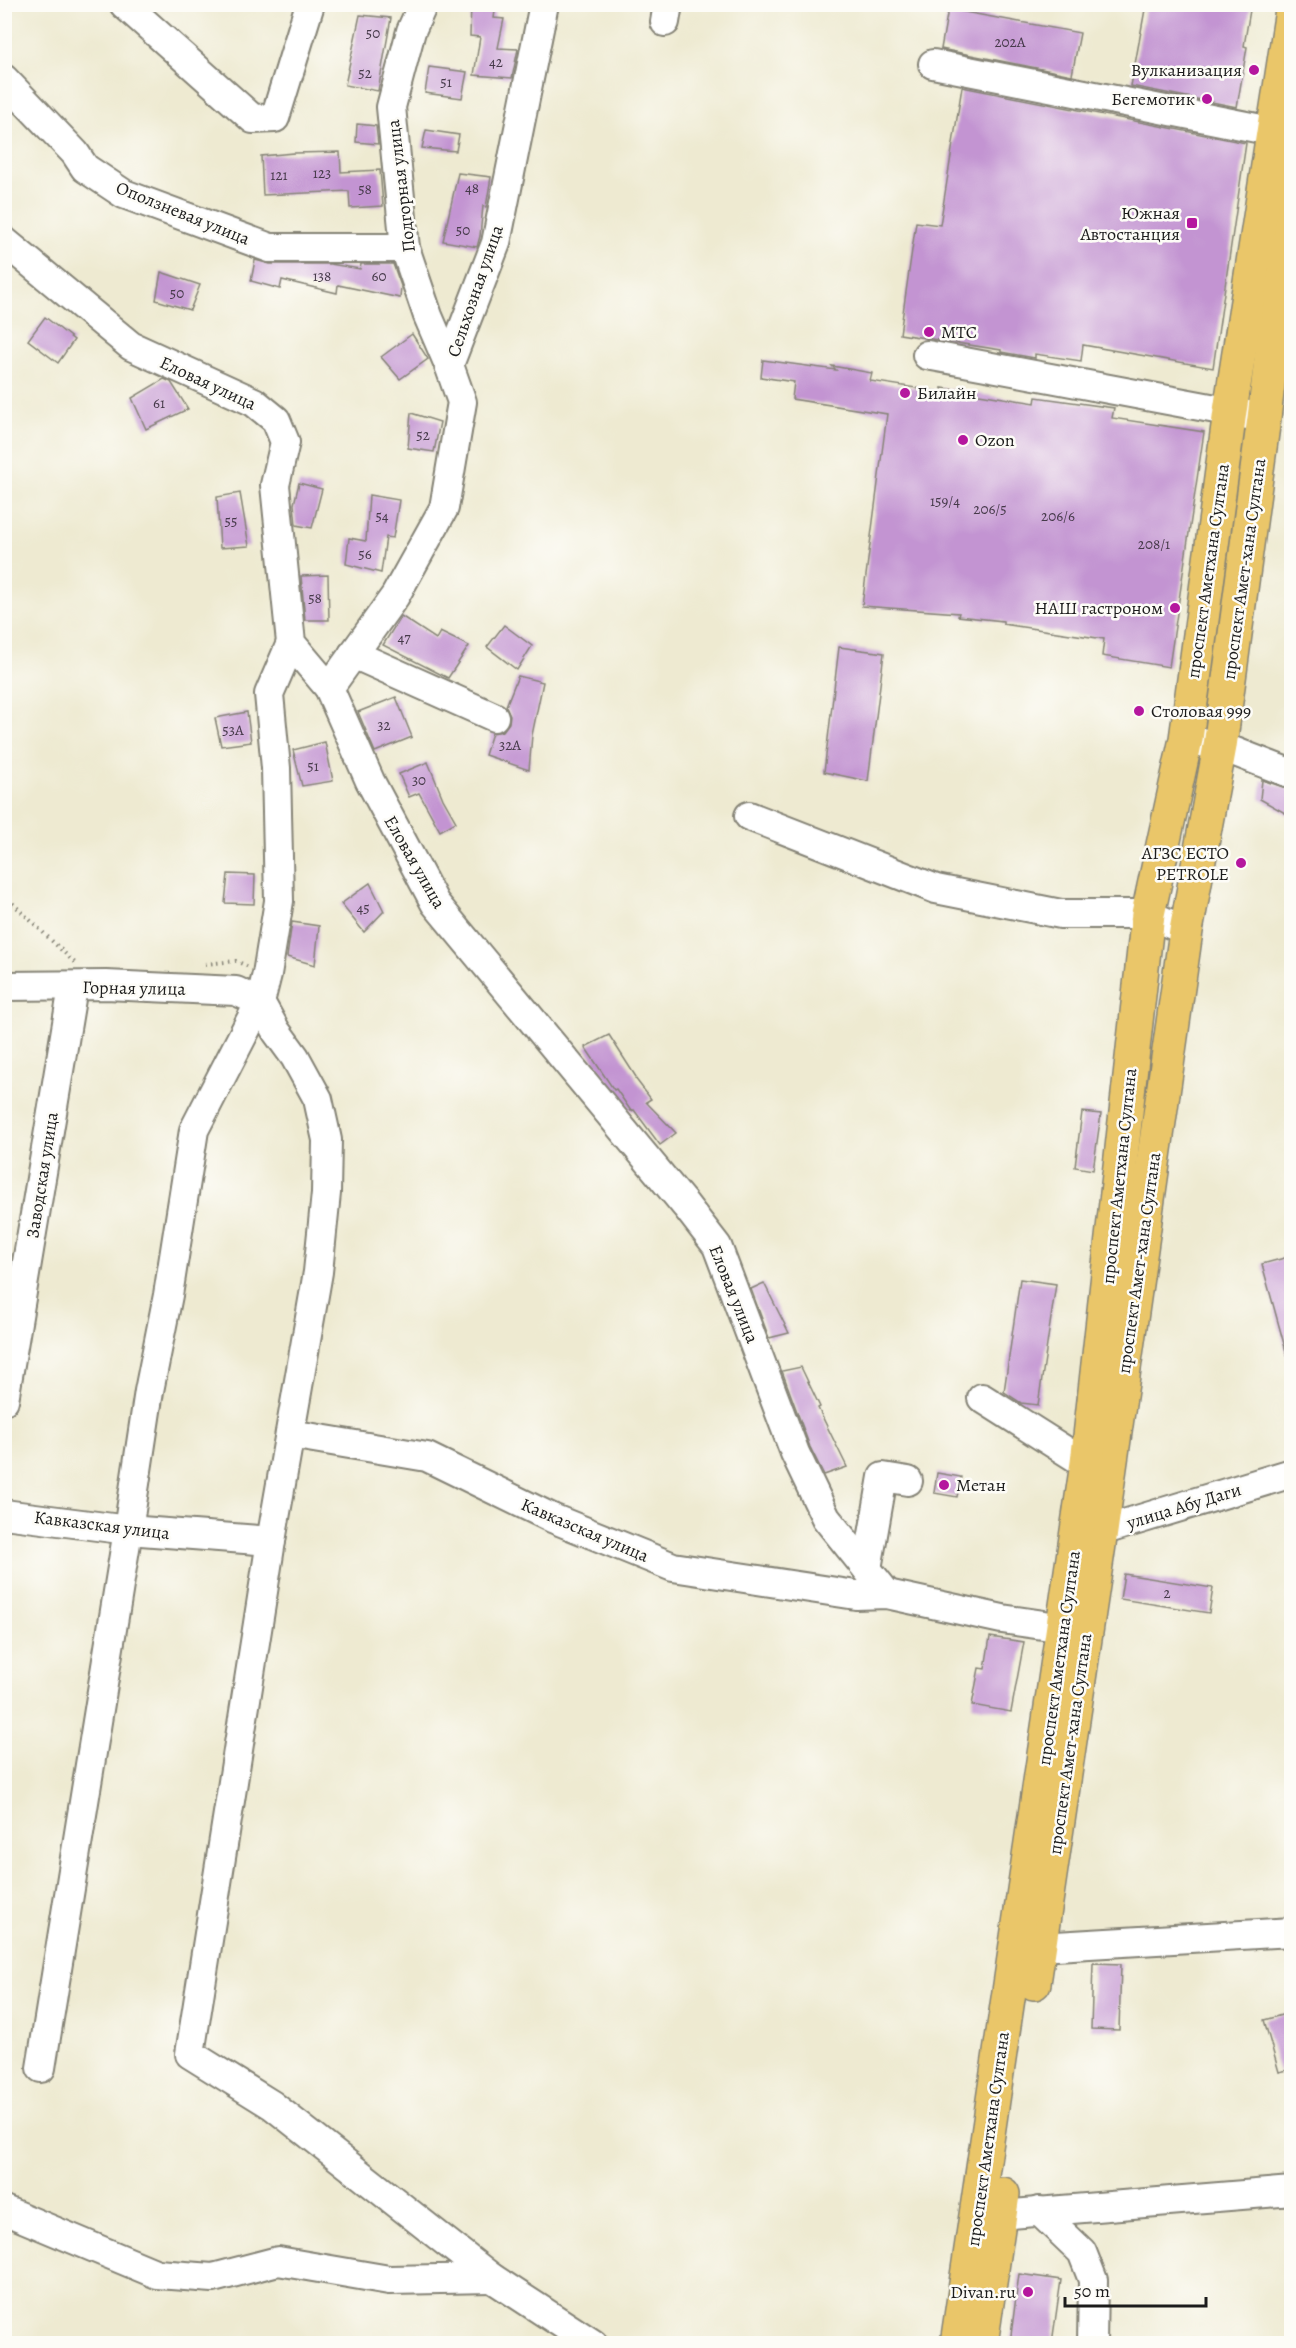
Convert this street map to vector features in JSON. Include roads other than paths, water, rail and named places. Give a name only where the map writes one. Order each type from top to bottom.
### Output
[{"type":"main road","name":"проспект Аметхана Султана","points":[[1098,1471],[1148,915],[1186,739],[1230,411],[1282,133],[1290,29]]},
{"type":"main road","name":"проспект Амет-хана Султана","points":[[981,2343],[989,2208],[1098,1471],[1185,931],[1220,746],[1264,418],[1292,182]]},
{"type":"main road","name":"проспект Аметхана Султана","points":[[957,2343],[989,2208]]},
{"type":"street","points":[[124,4],[253,119],[275,118],[310,4]]},
{"type":"street","name":"Подгорная улица","points":[[423,4],[411,31],[391,107],[405,248],[428,316],[449,365]]},
{"type":"street","name":"Сельхозная улица","points":[[329,688],[395,596],[444,508],[462,402],[449,365],[496,243],[544,4]]},
{"type":"street","points":[[933,64],[1282,133]]},
{"type":"street","name":"Оползневая улица","points":[[4,79],[75,153],[85,168],[124,194],[270,248],[405,248]]},
{"type":"street","name":"Еловая улица","points":[[4,241],[130,346],[254,402],[276,420],[285,442],[275,485],[291,643],[329,688],[370,781],[435,903],[717,1246],[795,1453],[826,1518],[887,1594]]},
{"type":"street","points":[[927,355],[1264,418]]},
{"type":"street","points":[[41,2068],[128,1530],[148,1391],[168,1295],[194,1130],[260,1002],[267,974],[279,901],[276,768],[269,694],[291,643]]},
{"type":"street","points":[[353,654],[494,717]]},
{"type":"street","points":[[1186,739],[1220,746],[1292,774]]},
{"type":"street","points":[[749,816],[936,889],[1060,914],[1148,915],[1185,931]]},
{"type":"street","name":"Горная улица","points":[[4,986],[79,976],[106,985],[236,991],[260,1002]]},
{"type":"street","name":"Заводская улица","points":[[4,1400],[79,976]]},
{"type":"street","points":[[260,1002],[276,1031],[295,1057],[318,1099],[327,1140],[326,1193],[318,1272],[271,1541],[190,2054],[272,2105],[492,2278],[593,2343]]},
{"type":"street","points":[[982,1398],[1098,1471]]},
{"type":"street","name":"Кавказская улица","points":[[290,1434],[427,1457],[552,1518],[673,1567],[856,1595],[887,1594],[1002,1619],[1075,1630]]},
{"type":"street","name":"улица Абу Даги","points":[[1090,1525],[1292,1473]]},
{"type":"street","points":[[867,1569],[883,1478],[908,1481]]},
{"type":"street","name":"Кавказская улица","points":[[4,1514],[128,1530],[271,1541]]},
{"type":"street","points":[[1029,1941],[1292,1932]]},
{"type":"street","points":[[989,2208],[1039,2211],[1292,2191]]},
{"type":"street","points":[[4,2210],[157,2274],[213,2278],[278,2260],[389,2280],[492,2278]]},
{"type":"street","points":[[1039,2211],[1082,2252],[1093,2280],[1092,2343]]},
{"type":"place","name":"Вулканизация","points":[[1254,70]]},
{"type":"place","name":"Бегемотик","points":[[1207,99]]},
{"type":"place","name":"Южная Автостанция","points":[[1192,223]]},
{"type":"place","name":"МТС","points":[[929,332]]},
{"type":"place","name":"Билайн","points":[[905,393]]},
{"type":"place","name":"Ozon","points":[[963,440]]},
{"type":"place","name":"НАШ гастроном","points":[[1175,608]]},
{"type":"place","name":"Столовая 999","points":[[1139,711]]},
{"type":"place","name":"АГЗС ECTO PETROLE","points":[[1241,863]]},
{"type":"place","name":"Метан","points":[[944,1485]]},
{"type":"place","name":"Divan.ru","points":[[1028,2292]]}]
